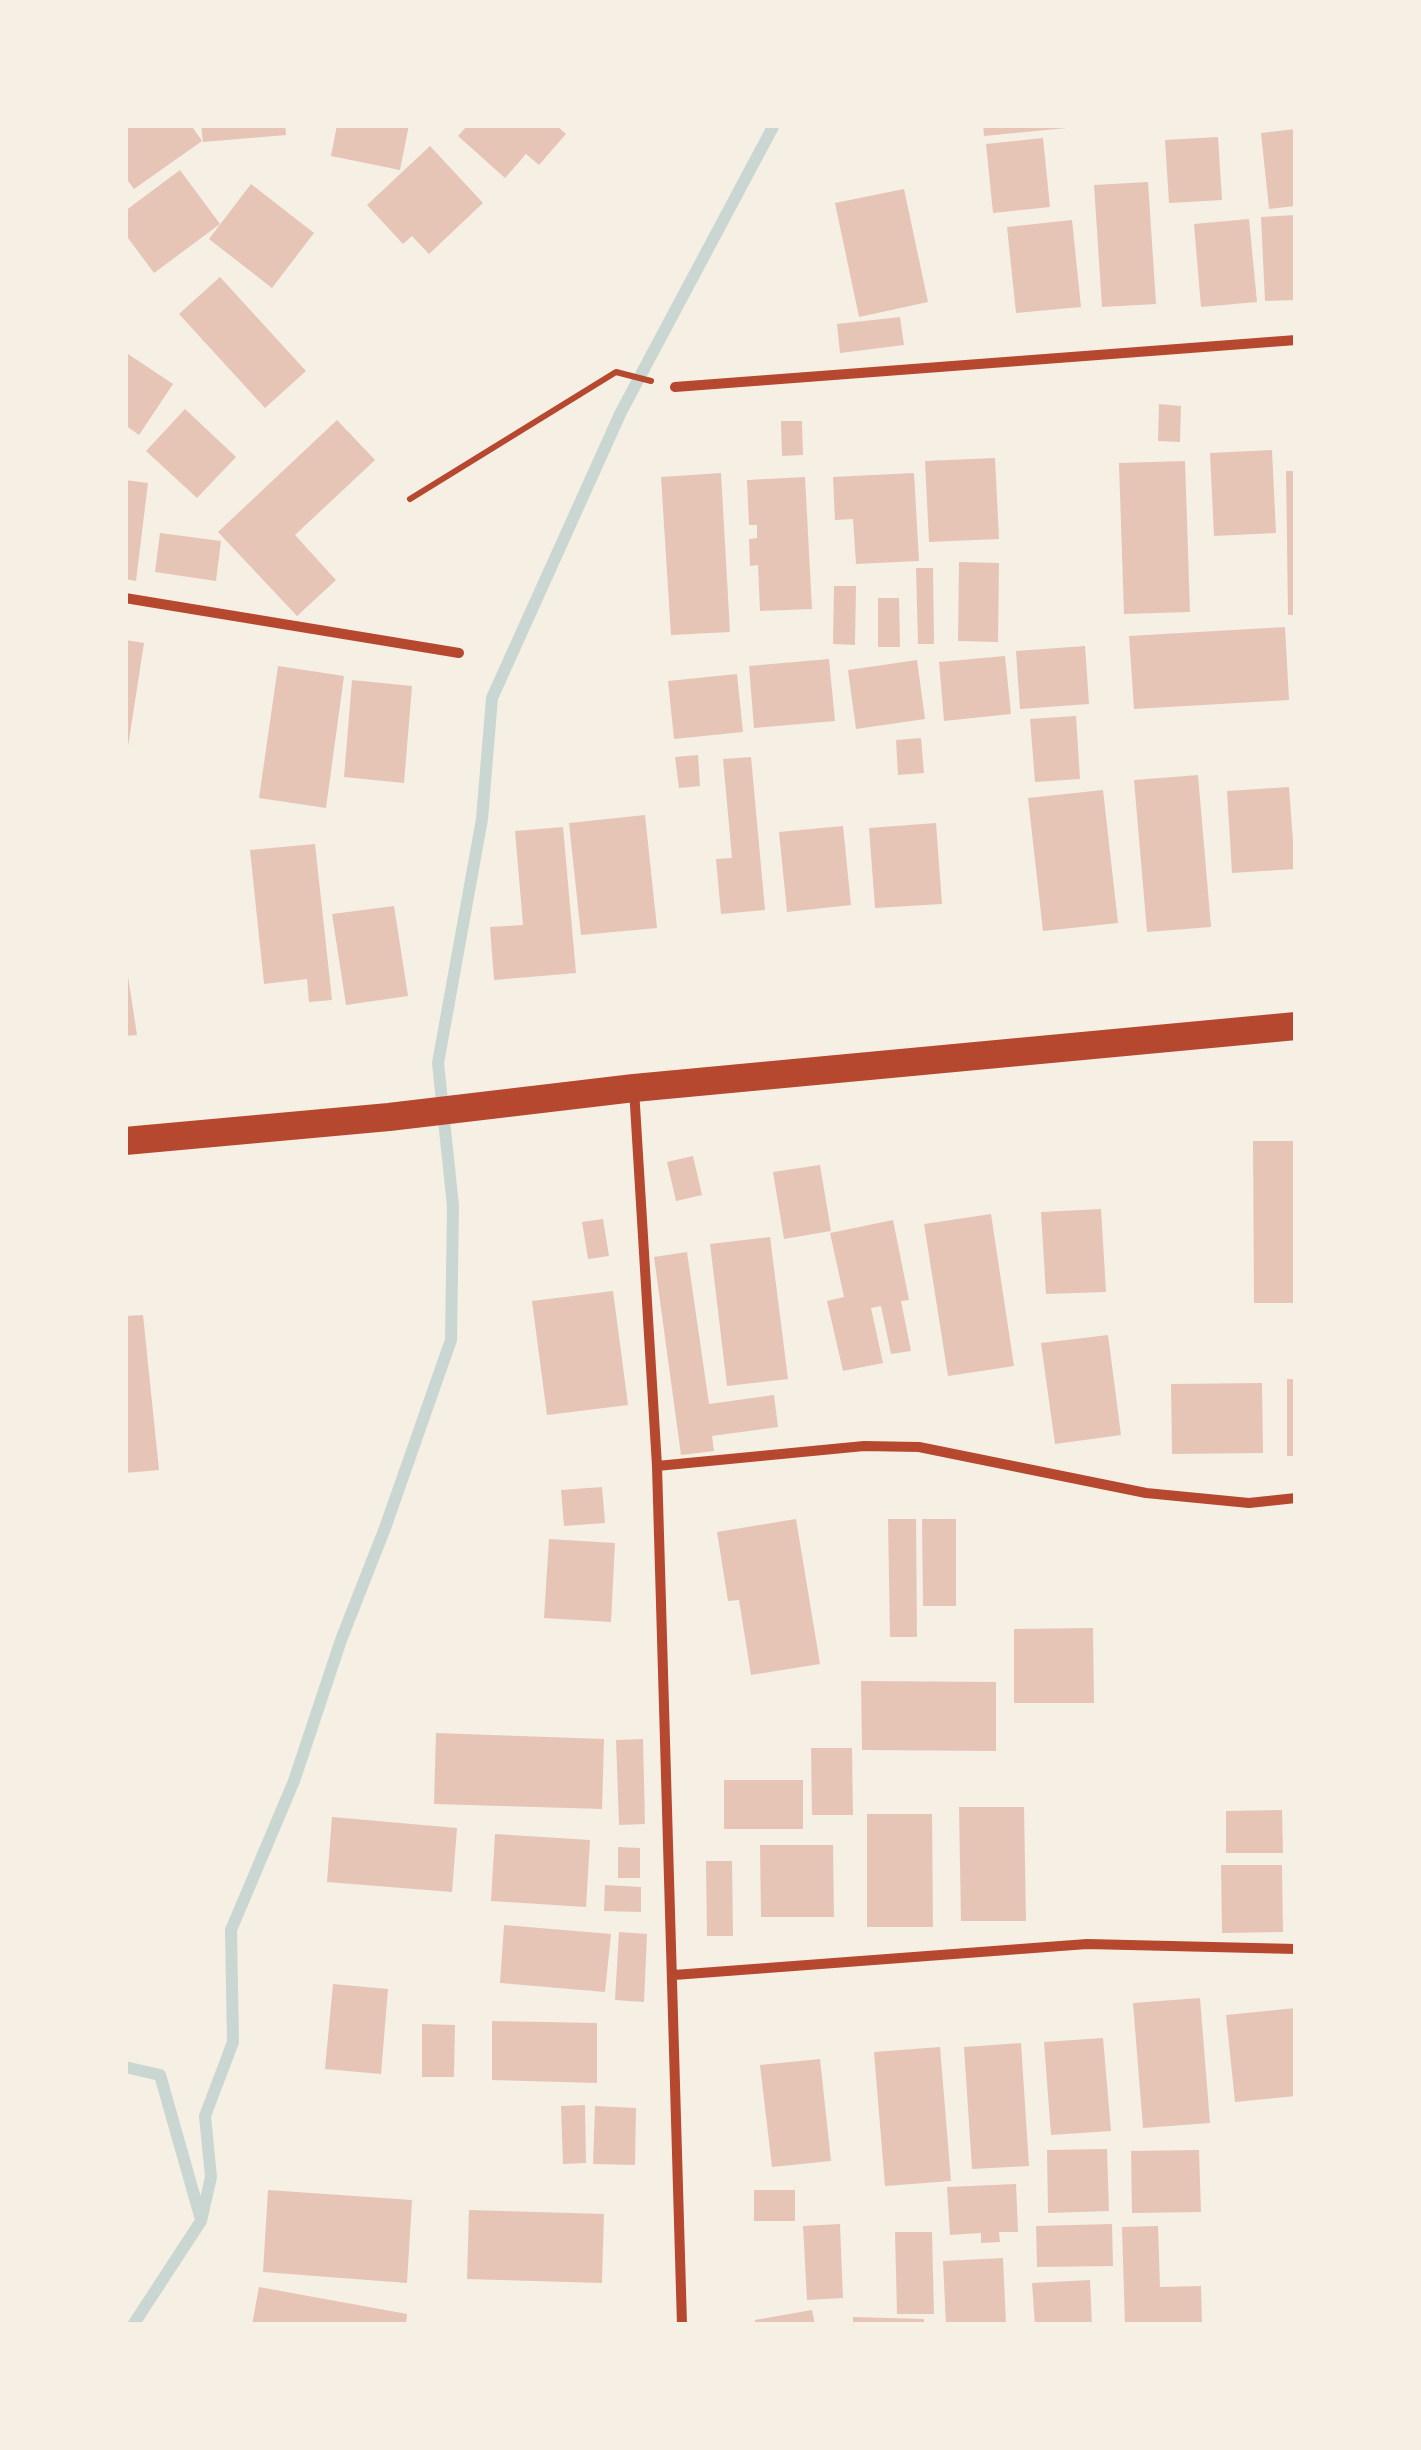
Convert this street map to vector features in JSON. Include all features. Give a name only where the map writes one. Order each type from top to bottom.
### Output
[{"type":"highway","points":[[125,1141],[1296,1026]]},
{"type":"street","points":[[675,387],[1296,340]]},
{"type":"street","points":[[125,598],[459,653]]},
{"type":"street","points":[[634,1088],[657,1466],[682,2325]]},
{"type":"street","points":[[657,1466],[864,1446],[920,1447],[1146,1493],[1249,1502],[1296,1498]]},
{"type":"street","points":[[674,1974],[1087,1944],[1296,1950]]},
{"type":"path","points":[[410,499],[616,372],[675,387]]},
{"type":"building","points":[[125,125],[191,125],[202,141],[134,189],[125,177]]},
{"type":"building","points":[[201,125],[285,125],[286,135],[203,142]]},
{"type":"building","points":[[337,125],[409,125],[400,170],[331,156]]},
{"type":"building","points":[[468,125],[556,125],[566,134],[539,165],[526,154],[505,178],[458,136]]},
{"type":"building","points":[[983,125],[1067,125],[1067,128],[984,136]]},
{"type":"building","points":[[1296,129],[1296,206],[1269,209],[1261,133]]},
{"type":"building","points":[[1218,137],[1222,200],[1169,203],[1165,140]]},
{"type":"building","points":[[1043,138],[1050,207],[993,213],[986,144]]},
{"type":"building","points":[[430,146],[483,203],[429,254],[412,236],[403,244],[367,205]]},
{"type":"building","points":[[180,170],[220,224],[154,273],[125,234],[125,211]]},
{"type":"building","points":[[1148,182],[1156,304],[1102,307],[1094,185]]},
{"type":"building","points":[[251,184],[314,233],[272,288],[209,239]]},
{"type":"building","points":[[904,189],[928,302],[859,317],[835,203]]},
{"type":"building","points":[[1296,215],[1296,300],[1265,301],[1261,217]]},
{"type":"building","points":[[1249,219],[1257,302],[1201,307],[1194,224]]},
{"type":"building","points":[[1072,220],[1081,307],[1016,313],[1007,227]]},
{"type":"building","points":[[220,277],[306,371],[265,408],[179,314]]},
{"type":"building","points":[[900,317],[904,345],[840,353],[837,324]]},
{"type":"building","points":[[125,352],[173,384],[139,435],[125,425]]},
{"type":"building","points":[[1159,404],[1181,406],[1180,442],[1158,441]]},
{"type":"building","points":[[185,409],[236,457],[197,498],[146,451]]},
{"type":"building","points":[[337,420],[375,460],[295,535],[336,580],[297,616],[218,532]]},
{"type":"building","points":[[781,421],[802,421],[803,455],[782,456]]},
{"type":"building","points":[[1272,450],[1276,533],[1214,536],[1210,453]]},
{"type":"building","points":[[995,458],[999,539],[929,542],[925,461]]},
{"type":"building","points":[[1185,461],[1190,612],[1124,614],[1119,463]]},
{"type":"building","points":[[1286,471],[1296,471],[1296,615],[1288,615]]},
{"type":"building","points":[[721,473],[730,632],[671,635],[661,477]]},
{"type":"building","points":[[914,473],[919,561],[856,564],[853,519],[835,520],[833,477]]},
{"type":"building","points":[[805,477],[812,609],[760,611],[758,565],[750,566],[749,539],[757,538],[757,525],[749,525],[747,480]]},
{"type":"building","points":[[125,480],[148,483],[136,581],[125,579]]},
{"type":"building","points":[[160,533],[221,541],[216,581],[155,572]]},
{"type":"building","points":[[959,562],[999,563],[998,642],[958,641]]},
{"type":"building","points":[[916,568],[933,568],[934,644],[918,644]]},
{"type":"building","points":[[834,586],[856,586],[855,645],[833,644]]},
{"type":"building","points":[[878,598],[899,598],[900,647],[878,647]]},
{"type":"building","points":[[1285,627],[1289,700],[1134,709],[1129,636]]},
{"type":"building","points":[[125,640],[144,643],[127,753],[125,753]]},
{"type":"building","points":[[1085,646],[1089,704],[1020,709],[1016,651]]},
{"type":"building","points":[[1005,656],[1011,714],[944,721],[939,662]]},
{"type":"building","points":[[829,659],[835,721],[754,728],[749,666]]},
{"type":"building","points":[[917,660],[925,719],[856,729],[848,670]]},
{"type":"building","points":[[278,666],[344,676],[326,808],[259,798]]},
{"type":"building","points":[[737,674],[743,732],[674,739],[668,681]]},
{"type":"building","points":[[352,680],[412,686],[404,783],[344,777]]},
{"type":"building","points":[[1076,716],[1080,779],[1035,782],[1030,719]]},
{"type":"building","points":[[921,738],[924,773],[898,775],[896,740]]},
{"type":"building","points":[[698,755],[700,786],[679,788],[675,757]]},
{"type":"building","points":[[751,757],[765,910],[721,914],[716,859],[732,858],[723,759]]},
{"type":"building","points":[[1198,775],[1211,927],[1147,932],[1134,780]]},
{"type":"building","points":[[1289,787],[1295,869],[1232,873],[1227,791]]},
{"type":"building","points":[[1103,790],[1118,923],[1043,931],[1028,798]]},
{"type":"building","points":[[645,815],[657,928],[581,935],[569,823]]},
{"type":"building","points":[[936,823],[942,904],[875,908],[869,828]]},
{"type":"building","points":[[843,826],[851,905],[787,912],[779,832]]},
{"type":"building","points":[[563,827],[576,973],[494,980],[490,927],[523,925],[515,831]]},
{"type":"building","points":[[315,844],[332,1000],[309,1002],[307,979],[264,984],[250,850]]},
{"type":"building","points":[[394,906],[408,996],[346,1005],[332,914]]},
{"type":"building","points":[[125,957],[137,1035],[125,1036]]},
{"type":"building","points":[[1253,1141],[1296,1141],[1296,1303],[1254,1303]]},
{"type":"building","points":[[693,1156],[702,1195],[676,1201],[667,1162]]},
{"type":"building","points":[[820,1165],[831,1231],[784,1239],[773,1172]]},
{"type":"building","points":[[1101,1209],[1106,1292],[1046,1294],[1041,1212]]},
{"type":"building","points":[[991,1214],[1014,1366],[948,1376],[924,1224]]},
{"type":"building","points":[[603,1219],[609,1256],[588,1259],[582,1222]]},
{"type":"building","points":[[893,1220],[909,1300],[901,1301],[911,1351],[891,1354],[881,1306],[871,1308],[883,1363],[843,1371],[827,1301],[844,1297],[830,1233]]},
{"type":"building","points":[[770,1237],[788,1379],[727,1386],[710,1244]]},
{"type":"building","points":[[687,1252],[709,1404],[774,1395],[778,1427],[712,1436],[714,1451],[681,1455],[654,1257]]},
{"type":"building","points":[[613,1291],[628,1405],[547,1415],[532,1301]]},
{"type":"building","points":[[143,1315],[159,1470],[125,1473],[125,1316]]},
{"type":"building","points":[[1108,1335],[1121,1435],[1055,1444],[1041,1343]]},
{"type":"building","points":[[1287,1379],[1296,1379],[1296,1456],[1287,1456]]},
{"type":"building","points":[[1262,1383],[1263,1453],[1172,1454],[1171,1384]]},
{"type":"building","points":[[602,1487],[605,1523],[564,1526],[561,1490]]},
{"type":"building","points":[[796,1519],[820,1664],[751,1675],[739,1600],[728,1601],[717,1532]]},
{"type":"building","points":[[888,1519],[916,1519],[917,1637],[890,1637]]},
{"type":"building","points":[[922,1519],[956,1519],[956,1606],[923,1606]]},
{"type":"building","points":[[549,1539],[615,1543],[611,1622],[544,1618]]},
{"type":"building","points":[[1093,1628],[1094,1703],[1014,1703],[1014,1629]]},
{"type":"building","points":[[861,1681],[996,1682],[996,1751],[862,1750]]},
{"type":"building","points":[[436,1733],[604,1739],[602,1809],[434,1804]]},
{"type":"building","points":[[643,1739],[645,1824],[619,1825],[616,1740]]},
{"type":"building","points":[[811,1748],[852,1748],[853,1815],[812,1815]]},
{"type":"building","points":[[724,1780],[803,1780],[803,1829],[724,1829]]},
{"type":"building","points":[[959,1807],[1024,1807],[1026,1921],[961,1921]]},
{"type":"building","points":[[1282,1810],[1283,1853],[1226,1853],[1226,1811]]},
{"type":"building","points":[[867,1814],[932,1814],[933,1927],[867,1927]]},
{"type":"building","points":[[332,1817],[457,1828],[452,1892],[327,1882]]},
{"type":"building","points":[[495,1834],[590,1840],[586,1907],[491,1901]]},
{"type":"building","points":[[760,1845],[833,1845],[834,1917],[761,1917]]},
{"type":"building","points":[[618,1847],[640,1848],[640,1878],[618,1878]]},
{"type":"building","points":[[706,1861],[732,1861],[733,1936],[707,1936]]},
{"type":"building","points":[[1221,1865],[1282,1865],[1283,1932],[1222,1933]]},
{"type":"building","points":[[605,1885],[641,1887],[641,1912],[604,1911]]},
{"type":"building","points":[[504,1925],[611,1934],[605,1992],[500,1983]]},
{"type":"building","points":[[619,1932],[647,1934],[644,2002],[615,2000]]},
{"type":"building","points":[[333,1984],[388,1989],[381,2074],[325,2069]]},
{"type":"building","points":[[1200,1998],[1210,2123],[1143,2128],[1133,2003]]},
{"type":"building","points":[[1296,2008],[1296,2096],[1235,2102],[1226,2015]]},
{"type":"building","points":[[492,2021],[597,2023],[597,2083],[492,2080]]},
{"type":"building","points":[[422,2024],[455,2025],[454,2077],[422,2077]]},
{"type":"building","points":[[1103,2038],[1111,2131],[1051,2135],[1044,2042]]},
{"type":"building","points":[[1021,2043],[1029,2166],[972,2169],[964,2047]]},
{"type":"building","points":[[940,2047],[951,2181],[885,2186],[874,2052]]},
{"type":"building","points":[[820,2059],[831,2161],[772,2167],[760,2065]]},
{"type":"building","points":[[585,2105],[586,2163],[563,2164],[561,2106]]},
{"type":"building","points":[[595,2106],[636,2108],[635,2165],[593,2164]]},
{"type":"building","points":[[1107,2149],[1109,2211],[1048,2213],[1047,2150]]},
{"type":"building","points":[[1199,2150],[1201,2212],[1132,2213],[1131,2151]]},
{"type":"building","points":[[1016,2184],[1018,2232],[999,2232],[1000,2242],[981,2243],[981,2233],[950,2235],[947,2187]]},
{"type":"building","points":[[268,2190],[412,2200],[407,2283],[263,2272]]},
{"type":"building","points":[[754,2190],[795,2190],[795,2221],[754,2221]]},
{"type":"building","points":[[469,2210],[604,2214],[602,2283],[467,2279]]},
{"type":"building","points":[[840,2224],[843,2298],[807,2300],[803,2226]]},
{"type":"building","points":[[1112,2224],[1113,2266],[1037,2267],[1036,2226]]},
{"type":"building","points":[[1158,2226],[1160,2287],[1201,2286],[1202,2325],[1125,2325],[1122,2227]]},
{"type":"building","points":[[895,2232],[932,2232],[934,2314],[897,2314]]},
{"type":"building","points":[[1003,2258],[1006,2325],[946,2325],[943,2261]]},
{"type":"building","points":[[1090,2280],[1092,2325],[1035,2325],[1032,2283]]},
{"type":"building","points":[[259,2287],[407,2314],[406,2325],[252,2325]]},
{"type":"building","points":[[812,2310],[815,2325],[756,2325],[755,2320]]},
{"type":"building","points":[[853,2317],[924,2319],[924,2325],[853,2325]]},
{"type":"waterway","points":[[133,2325],[201,2221],[211,2177],[205,2116],[233,2042],[231,1930],[294,1781],[341,1640],[451,1340],[453,1206],[438,1063],[482,819],[492,698],[621,412],[774,125]]},
{"type":"waterway","points":[[125,2067],[160,2075],[200,2216]]}]
